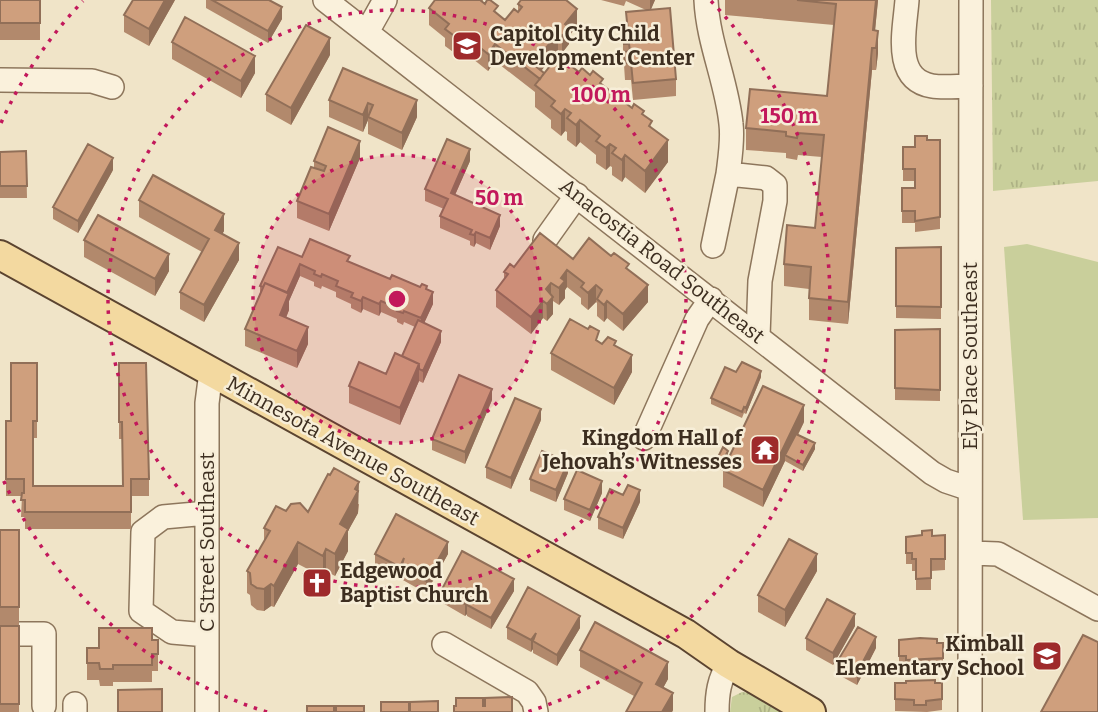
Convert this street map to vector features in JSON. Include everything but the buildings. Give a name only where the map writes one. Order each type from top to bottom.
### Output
[{"type":"main road","name":"Minnesota Avenue Southeast","points":[[0,255],[210,377]]},
{"type":"main road","name":"Minnesota Avenue Southeast","points":[[0,264],[686,634],[729,664],[811,712]]},
{"type":"street","points":[[367,32],[386,0]]},
{"type":"street","points":[[706,0],[711,38],[732,127],[728,174],[713,246]]},
{"type":"street","points":[[907,0],[903,61],[913,78],[931,86],[971,86]]},
{"type":"street","name":"Ely Place Southeast","points":[[970,712],[971,0]]},
{"type":"street","name":"Anacostia Road Southeast","points":[[336,4],[367,32],[932,473],[970,489]]},
{"type":"street","points":[[0,80],[92,81],[112,87]]},
{"type":"street","points":[[728,174],[766,178],[775,185],[775,201],[760,281],[758,336]]},
{"type":"street","points":[[545,240],[577,195]]},
{"type":"street","points":[[644,438],[697,319],[711,299]]},
{"type":"street","name":"C Street Southeast","points":[[207,712],[207,402],[210,377]]},
{"type":"street","points":[[207,513],[163,517],[144,532],[141,611],[172,632],[207,635]]},
{"type":"street","points":[[971,553],[998,554],[1098,610]]},
{"type":"street","points":[[0,634],[44,634],[44,706]]},
{"type":"street","points":[[444,644],[527,692],[534,702],[536,712]]},
{"type":"street","points":[[717,712],[721,679],[729,664]]},
{"type":"green space","points":[[991,0],[1098,0],[1098,181],[993,191]]},
{"type":"green space","points":[[1027,244],[1098,262],[1098,518],[1023,520],[1004,247]]},
{"type":"green space","points":[[742,692],[750,693],[783,712],[730,712],[732,697]]},
{"type":"place","name":"Capitol City Child Development Center","points":[[467,46]]},
{"type":"place","name":"Kingdom Hall of Jehovah’s Witnesses","points":[[765,450]]},
{"type":"place","name":"Edgewood Baptist Church","points":[[317,583]]},
{"type":"place","name":"Kimball Elementary School","points":[[1047,656]]}]
